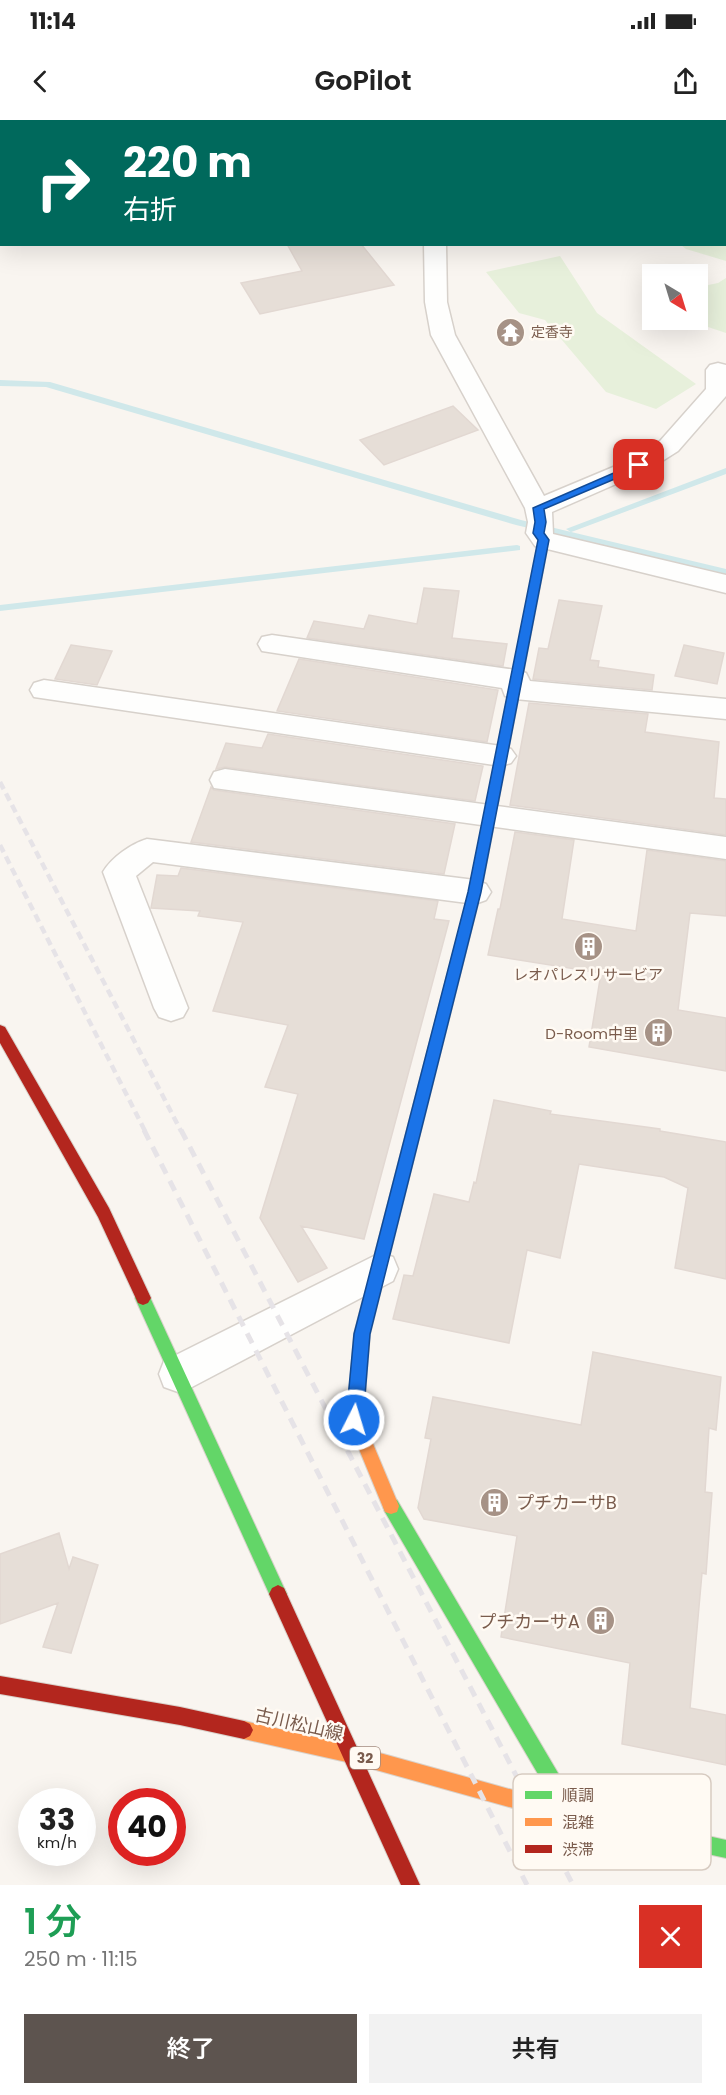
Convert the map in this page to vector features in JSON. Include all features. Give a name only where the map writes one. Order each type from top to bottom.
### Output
[{"type":"street","points":[[435,246],[436,302],[443,335],[540,526],[516,684],[475,892],[362,1334],[354,1420],[388,1501],[548,1774]]},
{"type":"street","points":[[540,526],[669,446],[718,390],[718,370]]},
{"type":"street","points":[[540,526],[726,584]]},
{"type":"street","points":[[272,644],[516,684],[726,709]]},
{"type":"street","points":[[44,690],[501,756]]},
{"type":"street","points":[[225,780],[726,848]]},
{"type":"street","points":[[171,1008],[119,872],[147,850],[475,892]]},
{"type":"street","points":[[0,1031],[104,1213],[411,1885]]},
{"type":"street","points":[[178,1374],[380,1269]]},
{"type":"street","name":"古川松山線","points":[[0,1685],[180,1716],[351,1754],[513,1799]]},
{"type":"street","name":"古川松山線","points":[[711,1846],[726,1849]]},
{"type":"green space","points":[[682,246],[726,246],[726,261]]},
{"type":"green space","points":[[560,256],[597,313],[696,384],[656,409],[606,392],[545,320],[519,313],[486,272]]},
{"type":"green space","points":[[726,278],[726,333],[708,327],[708,285]]},
{"type":"building","points":[[288,246],[363,246],[394,285],[260,314],[241,283],[302,271]]},
{"type":"building","points":[[453,406],[478,430],[384,465],[360,440]]},
{"type":"building","points":[[424,588],[459,591],[452,638],[507,644],[503,666],[307,638],[314,621],[364,629],[369,615],[417,624]]},
{"type":"building","points":[[559,600],[602,606],[590,660],[599,661],[598,667],[654,675],[652,690],[533,679],[539,648],[548,649]]},
{"type":"building","points":[[71,645],[112,651],[97,685],[55,679]]},
{"type":"building","points":[[684,645],[724,653],[717,684],[675,676]]},
{"type":"building","points":[[299,659],[498,690],[487,742],[277,711]]},
{"type":"building","points":[[529,703],[648,714],[645,732],[719,742],[714,798],[726,799],[726,835],[510,805]]},
{"type":"building","points":[[268,734],[483,766],[475,801],[225,767],[216,769],[226,743],[262,748]]},
{"type":"building","points":[[211,787],[214,790],[455,824],[444,874],[191,842]]},
{"type":"building","points":[[515,832],[574,840],[562,919],[636,931],[647,850],[726,861],[726,916],[690,913],[678,1010],[726,1018],[726,1071],[589,1047],[601,973],[488,955],[498,909],[500,909]]},
{"type":"building","points":[[181,868],[438,901],[434,919],[449,921],[364,1239],[301,1226],[327,1268],[298,1282],[260,1218],[298,1094],[265,1087],[288,1025],[213,1011],[243,922],[198,916],[200,911],[151,908],[157,875],[178,876]]},
{"type":"building","points":[[494,1100],[551,1111],[550,1114],[660,1129],[660,1131],[726,1142],[726,1279],[675,1268],[688,1188],[664,1177],[579,1164],[560,1258],[527,1250],[509,1343],[393,1319],[404,1275],[413,1276],[434,1194],[469,1202],[474,1182],[476,1183]]},
{"type":"building","points":[[593,1352],[721,1377],[716,1430],[709,1428],[705,1492],[712,1493],[706,1574],[702,1573],[690,1708],[726,1715],[726,1765],[622,1744],[630,1663],[501,1637],[517,1536],[424,1519],[418,1508],[431,1439],[425,1438],[433,1397],[581,1425]]},
{"type":"building","points":[[59,1533],[69,1569],[73,1557],[98,1565],[71,1653],[43,1647],[58,1603],[0,1624],[0,1554]]},
{"type":"waterway","points":[[0,383],[47,384],[519,523],[726,572]]},
{"type":"waterway","points":[[571,529],[726,471]]},
{"type":"waterway","points":[[0,608],[517,548]]},
{"type":"railway","points":[[0,782],[181,1131]]},
{"type":"railway","points":[[0,845],[145,1131]]},
{"type":"railway","points":[[144,1130],[513,1857]]},
{"type":"railway","points":[[181,1130],[515,1774]]},
{"type":"railway","points":[[519,1870],[527,1885]]},
{"type":"railway","points":[[565,1870],[573,1885]]},
{"type":"traffic: fast","points":[[426,1083],[475,892],[544,540]]},
{"type":"traffic: fast","points":[[143,1298],[278,1594]]},
{"type":"traffic: fast","points":[[391,1506],[548,1774]]},
{"type":"traffic: fast","points":[[711,1846],[726,1849]]},
{"type":"traffic: slow","points":[[391,1506],[355,1420],[362,1334],[426,1083]]},
{"type":"traffic: slow","points":[[244,1730],[351,1754],[513,1799]]},
{"type":"traffic: jam","points":[[0,1031],[104,1213],[143,1298]]},
{"type":"traffic: jam","points":[[278,1594],[411,1885]]},
{"type":"traffic: jam","points":[[0,1685],[180,1716],[244,1730]]},
{"type":"place","name":"定香寺","points":[[510,332]]},
{"type":"place","name":"レオパレスリサービア","points":[[588,947]]},
{"type":"place","name":"D-Room中里","points":[[659,1033]]},
{"type":"place","name":"プチカーサB","points":[[495,1502]]},
{"type":"place","name":"プチカーサA","points":[[601,1621]]},
{"type":"route","points":[[354,1420],[362,1334],[475,892],[544,540],[539,533],[541,522],[538,508],[639,465]]}]
